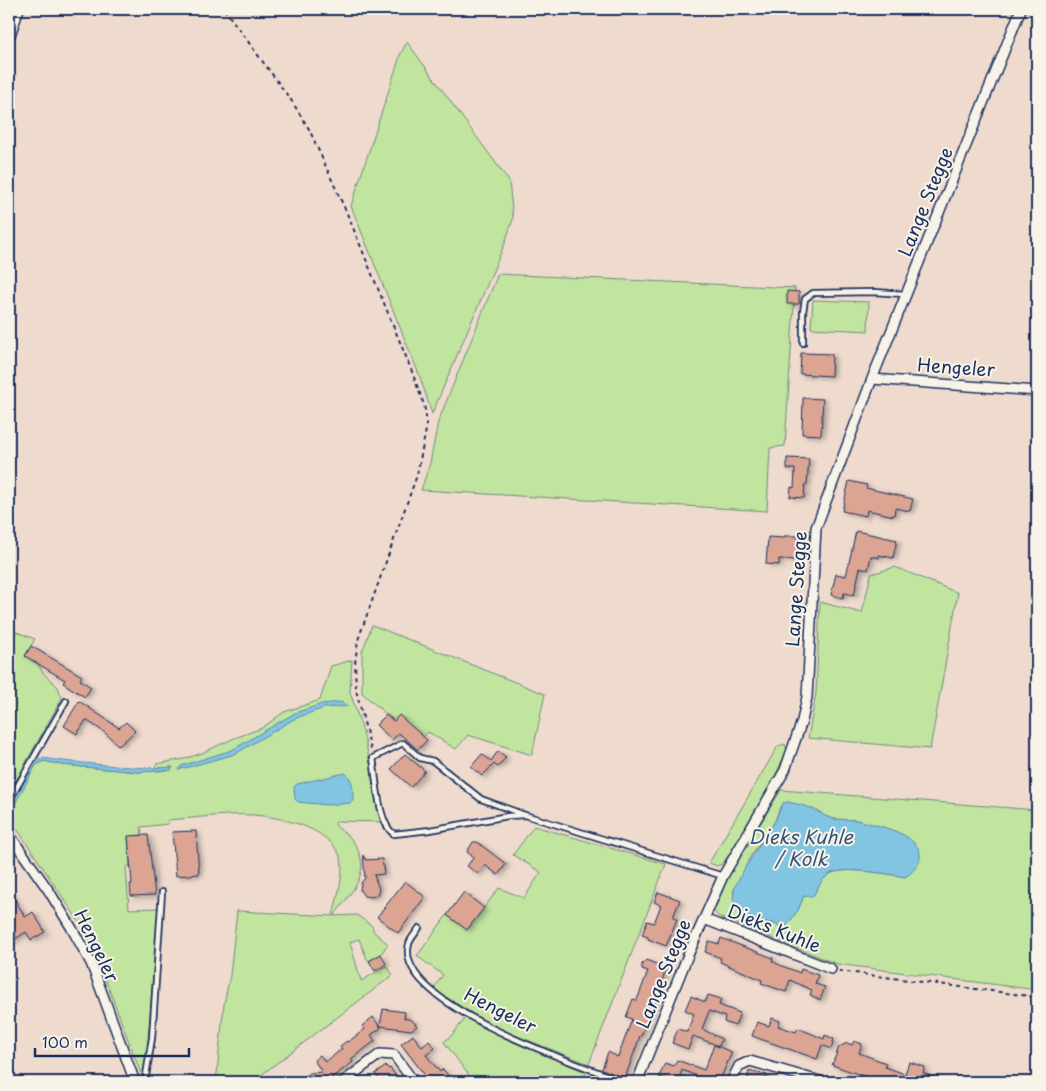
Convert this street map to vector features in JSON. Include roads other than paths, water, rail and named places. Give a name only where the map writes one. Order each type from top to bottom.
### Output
[{"type":"street","points":[[9,38],[19,9]]},
{"type":"street","name":"Lange Stegge","points":[[637,1082],[723,876],[784,770],[802,721],[806,697],[816,528],[872,379],[1021,9]]},
{"type":"street","name":"Hengeler","points":[[872,379],[1037,390]]},
{"type":"street","name":"Hengeler","points":[[9,834],[49,891],[91,963],[135,1082]]},
{"type":"street","name":"Dieks Kuhle","points":[[704,918],[831,969]]},
{"type":"street","points":[[343,1082],[380,1054],[394,1055],[414,1082]]},
{"type":"street","points":[[730,1082],[739,1066],[750,1061],[823,1082]]},
{"type":"lane","points":[[803,343],[805,299],[813,293],[874,292],[907,294]]},
{"type":"lane","points":[[9,801],[66,701]]},
{"type":"lane","points":[[525,815],[394,834],[389,831],[386,825],[378,796],[374,758],[403,743],[420,758],[433,762],[481,799],[525,815],[723,876]]},
{"type":"lane","points":[[145,1082],[152,1038],[162,892]]},
{"type":"lane","name":"Hengeler","points":[[419,928],[409,943],[408,957],[419,979],[434,994],[504,1035],[625,1082]]},
{"type":"water","points":[[341,702],[348,706],[324,708],[294,719],[235,754],[178,770],[181,766],[232,750],[295,713],[322,704]]},
{"type":"water","points":[[43,758],[131,767],[173,767],[171,770],[139,772],[62,765],[44,761],[36,765],[9,815],[9,806],[34,763]]},
{"type":"water","points":[[345,773],[350,779],[352,786],[353,801],[350,803],[328,805],[298,802],[295,799],[294,787],[297,784]]},
{"type":"water","name":"Dieks Kuhle / Kolk","points":[[788,802],[810,808],[827,817],[857,820],[897,832],[908,838],[918,848],[920,858],[918,863],[911,873],[905,877],[866,871],[845,871],[830,874],[824,878],[813,896],[804,896],[798,910],[785,928],[772,923],[753,920],[735,905],[733,898],[735,886],[775,821],[783,803]]}]
